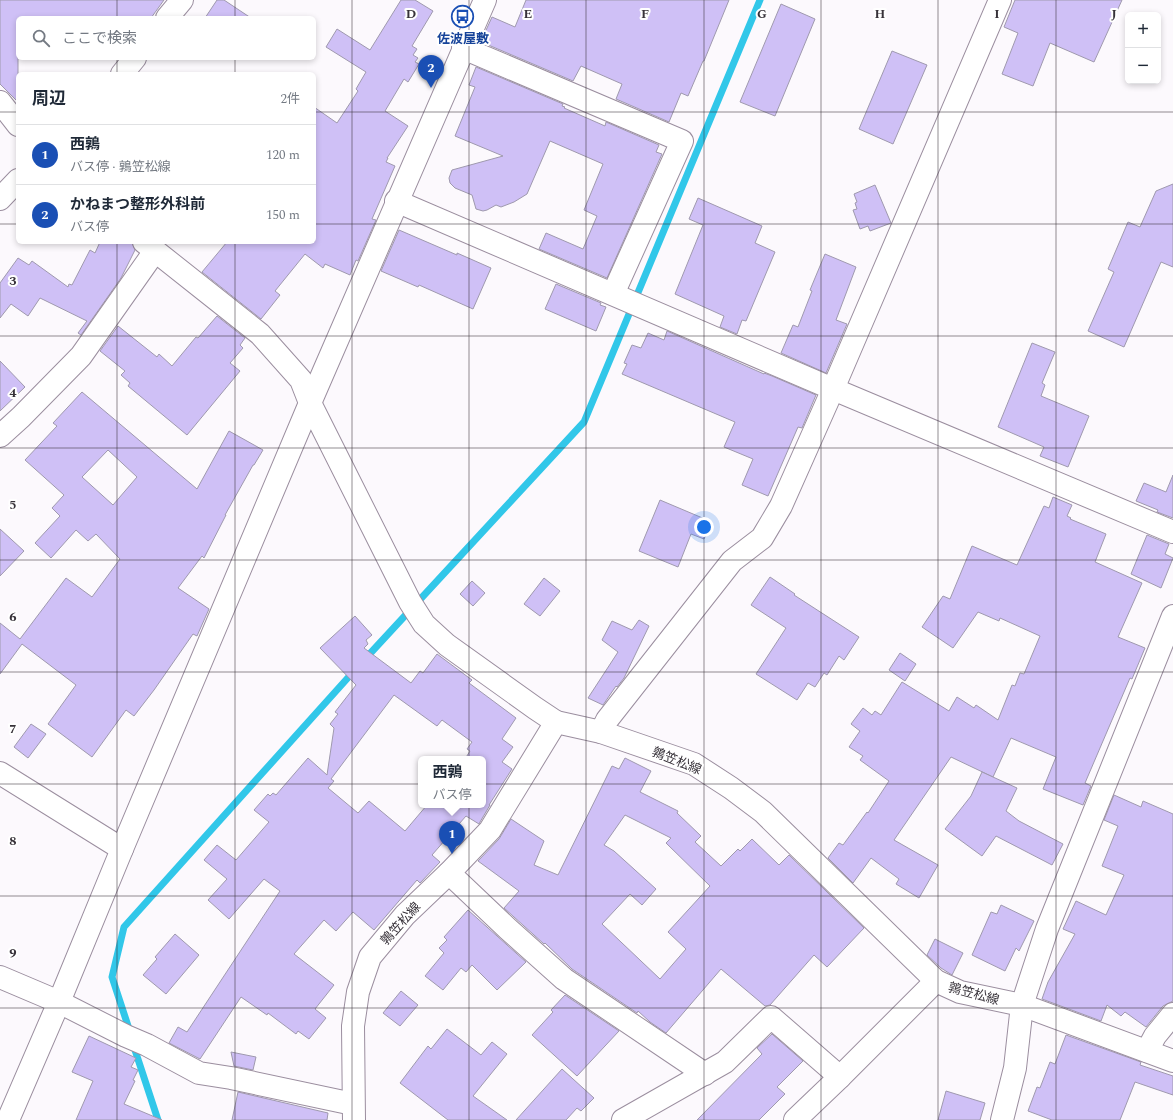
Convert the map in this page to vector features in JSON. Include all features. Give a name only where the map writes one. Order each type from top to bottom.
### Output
[{"type":"street","points":[[169,16],[182,0]]},
{"type":"street","points":[[8,1120],[396,201],[485,0]]},
{"type":"street","points":[[601,732],[608,720],[732,561],[762,538],[781,506],[833,389],[1000,0]]},
{"type":"street","points":[[464,48],[682,141],[613,294]]},
{"type":"street","points":[[124,72],[133,60]]},
{"type":"street","points":[[0,102],[16,122]]},
{"type":"street","points":[[0,199],[16,182]]},
{"type":"street","points":[[396,201],[833,389],[1173,532]]},
{"type":"street","points":[[0,436],[21,417],[81,356],[150,247],[260,334],[301,380],[310,403],[410,602],[424,624],[447,645],[556,722]]},
{"type":"street","points":[[1002,1120],[1015,1068],[1022,1006],[1047,929],[1173,616]]},
{"type":"street","name":"鶉笠松線","points":[[354,1112],[353,1026],[358,992],[370,957],[405,915],[449,873],[490,830],[556,722],[601,732],[694,764],[731,788],[763,812],[936,981],[960,992],[1022,1006],[1173,1061]]},
{"type":"street","points":[[0,773],[122,848]]},
{"type":"street","points":[[449,873],[564,979],[705,1074]]},
{"type":"street","points":[[0,977],[59,1002],[147,1045],[199,1073],[231,1078],[354,1112]]},
{"type":"street","points":[[795,1120],[936,981]]},
{"type":"street","points":[[1147,1051],[1155,1036],[1173,1014]]},
{"type":"street","points":[[623,1120],[725,1062],[771,1017],[840,1077]]},
{"type":"building","points":[[0,0],[164,0],[152,16],[16,16],[16,60],[18,60],[18,72],[16,72],[16,100],[0,84]]},
{"type":"building","points":[[217,0],[224,0],[248,16],[206,16]]},
{"type":"building","points":[[401,0],[415,0],[433,11],[412,46],[417,49],[413,55],[418,58],[415,62],[419,64],[408,82],[404,79],[385,111],[408,126],[387,158],[386,162],[395,166],[372,219],[376,220],[358,261],[356,260],[350,275],[325,264],[323,268],[305,254],[275,291],[280,295],[261,319],[202,272],[225,244],[316,244],[316,108],[337,123],[358,91],[356,89],[366,72],[326,47],[337,29],[370,50]]},
{"type":"building","points":[[526,0],[729,0],[688,96],[681,93],[669,122],[616,99],[622,84],[581,66],[573,81],[486,44],[487,41],[482,39],[492,17],[515,27]]},
{"type":"building","points":[[1015,0],[1122,0],[1094,62],[1050,43],[1033,86],[1002,74],[1018,33],[1004,27]]},
{"type":"building","points":[[781,4],[815,19],[775,116],[740,102]]},
{"type":"building","points":[[892,51],[927,65],[893,144],[859,129]]},
{"type":"building","points":[[476,67],[563,104],[562,106],[565,107],[564,108],[605,126],[606,122],[659,145],[656,152],[662,154],[607,278],[539,249],[546,233],[583,249],[597,216],[584,210],[603,164],[550,141],[527,194],[514,202],[501,207],[496,205],[483,211],[476,209],[472,195],[455,188],[450,183],[449,178],[452,170],[503,156],[455,136],[475,87],[469,85]]},
{"type":"building","points":[[1173,184],[1173,267],[1161,262],[1124,347],[1088,331],[1114,272],[1108,269],[1128,222],[1140,227],[1156,191]]},
{"type":"building","points":[[875,185],[891,223],[870,231],[868,226],[860,229],[853,210],[857,209],[855,203],[857,202],[854,194]]},
{"type":"building","points":[[698,198],[762,226],[755,243],[775,252],[746,321],[742,320],[737,334],[720,327],[724,316],[675,294],[703,225],[689,219]]},
{"type":"building","points":[[399,230],[491,268],[473,309],[419,285],[418,287],[381,271]]},
{"type":"building","points":[[99,244],[133,244],[135,250],[121,278],[81,335],[78,333],[87,321],[40,298],[28,316],[11,304],[0,318],[0,283],[18,258],[29,265],[32,261],[68,287],[69,284],[72,285],[90,250],[95,253]]},
{"type":"building","points":[[825,254],[856,267],[836,320],[847,324],[826,373],[781,353],[793,325],[798,327],[812,291],[810,290]]},
{"type":"building","points":[[556,284],[601,303],[600,305],[606,307],[596,331],[545,309]]},
{"type":"building","points":[[217,316],[245,338],[240,345],[243,348],[230,363],[240,371],[187,435],[128,386],[130,383],[121,375],[125,371],[100,351],[118,326],[157,357],[159,354],[172,366],[196,337],[198,338]]},
{"type":"building","points":[[667,331],[764,374],[816,395],[802,428],[798,427],[768,496],[742,485],[753,459],[724,447],[735,422],[622,374],[627,364],[624,363],[632,345],[641,348],[648,333],[664,340]]},
{"type":"building","points":[[1032,343],[1055,352],[1042,383],[1045,385],[1041,396],[1089,416],[1068,467],[1040,456],[1044,447],[998,427]]},
{"type":"building","points":[[0,361],[25,387],[0,411]]},
{"type":"building","points":[[82,392],[197,489],[229,431],[263,450],[225,515],[204,558],[202,556],[178,588],[209,609],[197,636],[193,634],[134,716],[126,710],[92,757],[48,724],[76,685],[22,644],[0,674],[0,623],[20,639],[66,578],[92,597],[120,559],[96,534],[88,541],[76,530],[51,558],[35,543],[60,516],[52,508],[64,495],[25,460],[57,426],[53,423]],"holes":[[[108,450],[137,477],[113,505],[82,477]]]},
{"type":"building","points":[[1173,475],[1173,518],[1157,512],[1158,510],[1136,501],[1144,483],[1166,492]]},
{"type":"building","points":[[1053,497],[1072,505],[1067,516],[1071,518],[1070,519],[1106,534],[1095,562],[1142,583],[1118,637],[1145,648],[1132,679],[1130,678],[1085,783],[1091,786],[1083,805],[1043,789],[1056,757],[1011,738],[993,777],[951,757],[894,840],[938,865],[919,898],[896,884],[899,879],[871,858],[853,883],[828,858],[839,843],[843,845],[867,812],[868,813],[889,781],[860,760],[863,756],[849,747],[860,731],[851,724],[863,708],[872,715],[875,711],[881,715],[902,682],[949,711],[957,697],[974,708],[976,705],[998,720],[1012,685],[1015,686],[1020,673],[1024,674],[1040,636],[1000,618],[999,621],[978,612],[953,648],[922,627],[943,596],[950,599],[972,546],[1017,565],[1044,506],[1049,508]]},
{"type":"building","points":[[660,500],[712,522],[704,539],[691,534],[678,567],[639,551]]},
{"type":"building","points":[[0,529],[24,551],[0,576]]},
{"type":"building","points":[[1147,535],[1169,544],[1165,554],[1173,558],[1161,588],[1131,574]]},
{"type":"building","points":[[770,577],[795,594],[794,595],[859,637],[844,660],[839,656],[827,675],[824,673],[815,687],[808,683],[797,700],[756,674],[786,628],[751,605]]},
{"type":"building","points":[[544,578],[560,591],[540,616],[524,604]]},
{"type":"building","points":[[472,581],[485,593],[473,606],[460,594]]},
{"type":"building","points":[[355,616],[372,635],[366,640],[368,644],[364,648],[411,683],[420,671],[423,673],[437,654],[472,680],[469,683],[516,718],[502,739],[513,747],[502,762],[512,769],[489,805],[479,824],[466,816],[432,855],[440,862],[420,883],[417,880],[374,930],[353,912],[336,931],[324,920],[294,954],[334,985],[315,1009],[326,1018],[309,1039],[298,1031],[296,1034],[268,1013],[267,1015],[241,997],[200,1059],[169,1043],[178,1027],[187,1032],[280,891],[264,879],[229,919],[208,900],[227,879],[204,860],[217,845],[236,860],[269,822],[254,810],[268,794],[270,796],[273,793],[276,795],[308,758],[327,775],[334,728],[330,724],[338,714],[335,712],[356,685],[320,648]],"holes":[[[394,695],[437,726],[442,720],[472,742],[467,749],[470,751],[467,756],[486,756],[486,808],[424,808],[405,831],[369,801],[358,813],[328,788],[334,781],[331,779]]]},
{"type":"building","points":[[639,620],[649,626],[624,678],[617,687],[616,686],[603,705],[588,698],[618,652],[602,640],[612,621],[632,630]]},
{"type":"building","points":[[900,653],[916,664],[905,681],[889,670]]},
{"type":"building","points":[[31,724],[46,734],[28,758],[14,747]]},
{"type":"building","points":[[625,758],[651,771],[640,792],[678,811],[677,813],[701,836],[695,842],[721,866],[738,849],[740,851],[752,839],[779,865],[789,855],[864,928],[827,967],[814,955],[770,1005],[765,1006],[721,969],[666,1033],[650,1022],[638,1011],[637,1013],[572,969],[545,943],[544,944],[504,908],[519,891],[478,861],[499,839],[511,819],[544,841],[534,865],[558,875],[612,766],[619,769]],"holes":[[[625,815],[671,838],[666,843],[710,886],[668,932],[686,949],[660,979],[602,924],[630,894],[642,905],[656,889],[614,851],[604,845]]]},
{"type":"building","points":[[982,772],[1017,788],[1006,811],[1019,821],[1063,844],[1052,865],[996,836],[982,856],[945,829],[971,796]]},
{"type":"building","points":[[1114,795],[1141,807],[1143,801],[1173,814],[1173,1001],[1163,1006],[1146,1027],[1125,1012],[1121,1016],[1107,1005],[1101,1021],[1042,999],[1048,982],[1075,934],[1063,929],[1076,901],[1106,915],[1124,875],[1102,866],[1118,826],[1104,820]]},
{"type":"building","points":[[1001,905],[1034,921],[1019,951],[1016,948],[1005,971],[972,955],[991,912],[997,914]]},
{"type":"building","points":[[468,910],[526,962],[497,990],[472,965],[466,972],[461,968],[443,990],[425,976],[444,953],[439,948],[447,940],[444,937]]},
{"type":"building","points":[[175,934],[199,955],[166,994],[143,975],[157,959],[155,957]]},
{"type":"building","points":[[935,939],[963,953],[952,975],[941,968],[927,955]]},
{"type":"building","points":[[401,991],[418,1005],[400,1026],[383,1013]]},
{"type":"building","points":[[565,995],[619,1031],[577,1076],[532,1035],[553,1012],[551,1010]]},
{"type":"building","points":[[447,1029],[481,1055],[492,1042],[507,1054],[473,1096],[507,1120],[448,1120],[400,1083],[428,1046],[431,1049]]},
{"type":"building","points":[[772,1034],[803,1061],[777,1087],[785,1094],[759,1120],[697,1120],[762,1054],[757,1048]]},
{"type":"building","points":[[1066,1035],[1141,1062],[1140,1065],[1173,1076],[1173,1095],[1135,1082],[1120,1120],[1052,1120],[1028,1111],[1037,1087],[1040,1088],[1050,1062],[1055,1064]]},
{"type":"building","points":[[89,1036],[136,1058],[131,1067],[138,1070],[133,1080],[135,1081],[124,1104],[162,1120],[76,1120],[93,1081],[72,1072]]},
{"type":"building","points":[[231,1052],[256,1057],[253,1070],[234,1066]]},
{"type":"building","points":[[562,1069],[594,1098],[581,1111],[577,1108],[566,1120],[516,1120]]},
{"type":"building","points":[[946,1091],[985,1103],[980,1120],[938,1120]]},
{"type":"building","points":[[238,1092],[328,1113],[327,1120],[232,1120]]},
{"type":"waterway","points":[[365,659],[584,422],[760,0]]},
{"type":"waterway","points":[[130,1032],[112,977],[124,927],[354,671]]},
{"type":"waterway","points":[[133,1044],[158,1120]]},
{"type":"place","name":"佐波屋敷","points":[[463,16]]},
{"type":"place","name":"かねまつ整形外科前","points":[[431,88]]},
{"type":"place","name":"西鶉","points":[[452,854]]}]
